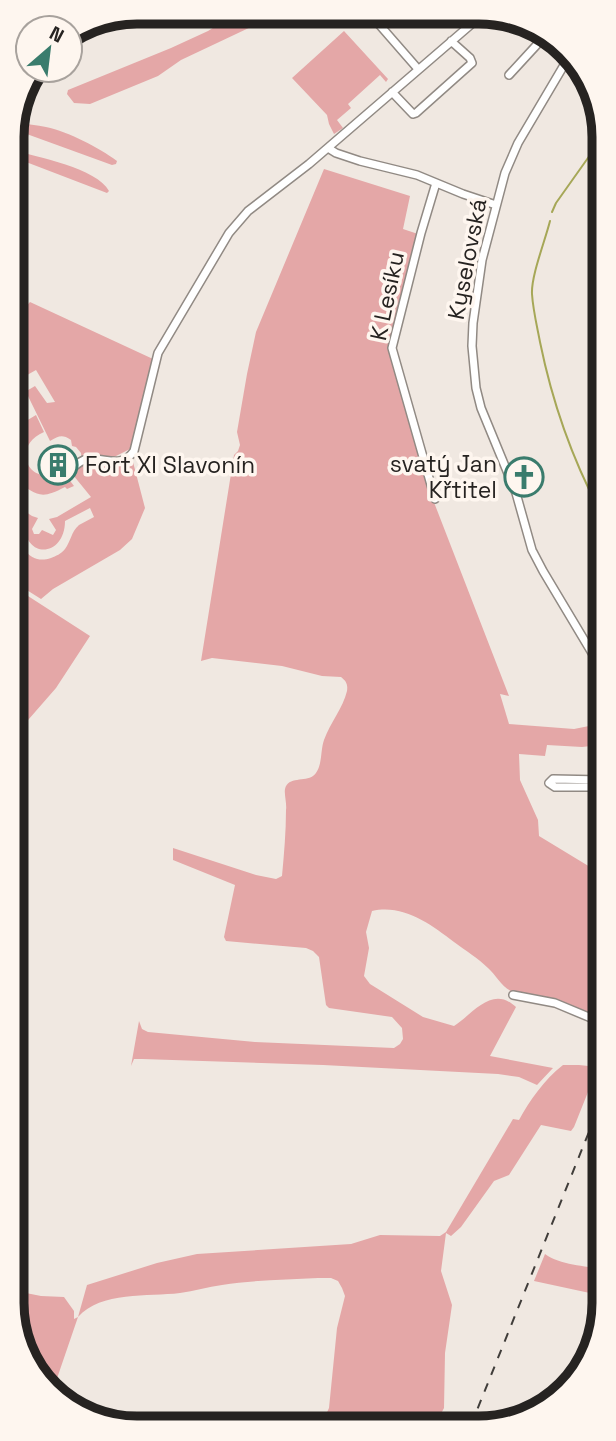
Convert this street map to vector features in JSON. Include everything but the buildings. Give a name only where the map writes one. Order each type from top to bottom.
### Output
[{"type":"street","points":[[379,24],[418,69]]},
{"type":"street","points":[[69,470],[86,460],[123,460],[134,451],[158,353],[229,233],[248,211],[328,148],[472,24]]},
{"type":"street","points":[[392,92],[413,114],[416,113],[472,62],[452,41]]},
{"type":"street","points":[[509,75],[539,43]]},
{"type":"street","name":"Kyselovská","points":[[564,65],[514,151],[505,173],[482,260],[472,346],[478,396],[484,417],[516,493],[535,557],[592,652]]},
{"type":"street","points":[[328,148],[374,165],[411,173],[496,205]]},
{"type":"street","name":"K Lesíku","points":[[435,499],[392,348],[436,183]]},
{"type":"street","points":[[591,780],[553,779],[549,783],[555,787],[591,787]]},
{"type":"street","points":[[513,995],[555,1003],[591,1018]]},
{"type":"shaded area","points":[[219,24],[256,24],[181,60],[158,76],[90,104],[74,103],[67,94],[68,90],[171,48]]},
{"type":"shaded area","points":[[344,31],[388,79],[386,82],[380,75],[348,104],[351,108],[337,120],[343,128],[334,134],[327,115],[292,78]]},
{"type":"shaded area","points":[[26,124],[55,129],[74,136],[117,161],[112,165],[25,133]]},
{"type":"shaded area","points":[[25,153],[80,170],[102,183],[109,191],[107,193],[25,162]]},
{"type":"shaded area","points":[[324,169],[410,196],[403,229],[418,234],[390,348],[430,492],[509,696],[500,694],[509,724],[574,729],[589,726],[591,746],[547,745],[545,756],[519,754],[520,780],[538,820],[539,836],[591,868],[591,1015],[558,1000],[511,991],[480,961],[436,929],[416,917],[395,910],[372,911],[366,932],[369,948],[364,976],[370,984],[423,1017],[454,1026],[484,1003],[499,999],[507,1001],[516,1007],[490,1056],[553,1068],[537,1085],[519,1077],[498,1074],[323,1065],[134,1059],[131,1066],[139,1021],[142,1029],[148,1032],[255,1042],[394,1048],[403,1039],[402,1028],[392,1017],[329,1008],[326,1005],[319,957],[313,951],[306,948],[226,941],[224,937],[235,885],[173,860],[173,848],[256,875],[276,879],[282,876],[286,827],[285,789],[290,782],[310,778],[316,773],[324,740],[347,691],[346,683],[341,677],[322,676],[282,666],[212,658],[201,661],[234,455],[240,445],[237,432],[256,332]]},
{"type":"shaded area","points":[[30,302],[153,359],[130,449],[114,457],[113,464],[114,467],[133,462],[145,508],[132,539],[120,550],[53,589],[41,599],[25,589],[25,550],[38,559],[53,557],[67,546],[79,525],[94,517],[90,508],[65,521],[59,541],[45,550],[31,544],[26,536],[25,511],[38,518],[32,529],[34,534],[39,534],[42,530],[53,535],[56,530],[49,519],[91,497],[69,470],[82,461],[81,453],[72,446],[71,440],[65,437],[60,436],[50,441],[28,396],[25,398],[25,392],[35,386],[47,403],[55,402],[36,370],[25,376],[25,308]]},
{"type":"shaded area","points":[[36,415],[44,432],[33,439],[28,447],[26,456],[33,471],[41,475],[51,475],[62,470],[74,486],[44,495],[25,487],[26,421]]},
{"type":"shaded area","points":[[25,594],[90,636],[56,688],[24,724]]},
{"type":"shaded area","points":[[563,1065],[591,1066],[591,1084],[571,1131],[541,1125],[509,1175],[494,1181],[461,1227],[451,1236],[446,1233],[441,1271],[452,1305],[445,1353],[444,1408],[440,1416],[325,1416],[329,1408],[337,1328],[345,1296],[338,1281],[331,1278],[246,1282],[180,1293],[126,1297],[99,1303],[78,1317],[87,1285],[157,1263],[197,1254],[351,1244],[380,1235],[440,1236],[446,1232],[513,1119],[519,1120],[550,1077]]},
{"type":"shaded area","points":[[545,1254],[565,1263],[591,1267],[591,1293],[534,1281]]},
{"type":"shaded area","points":[[24,1293],[64,1297],[74,1311],[74,1319],[78,1317],[56,1381],[33,1346],[25,1318]]},
{"type":"waterway","points":[[552,212],[592,152]]},
{"type":"waterway","points":[[550,221],[534,278],[534,312],[557,408],[572,451],[592,494]]},
{"type":"railway","points":[[475,1416],[591,1126]]},
{"type":"place","name":"Fort XI Slavonín","points":[[58,465]]},
{"type":"place","name":"svatý Jan Křtitel","points":[[524,477]]}]
